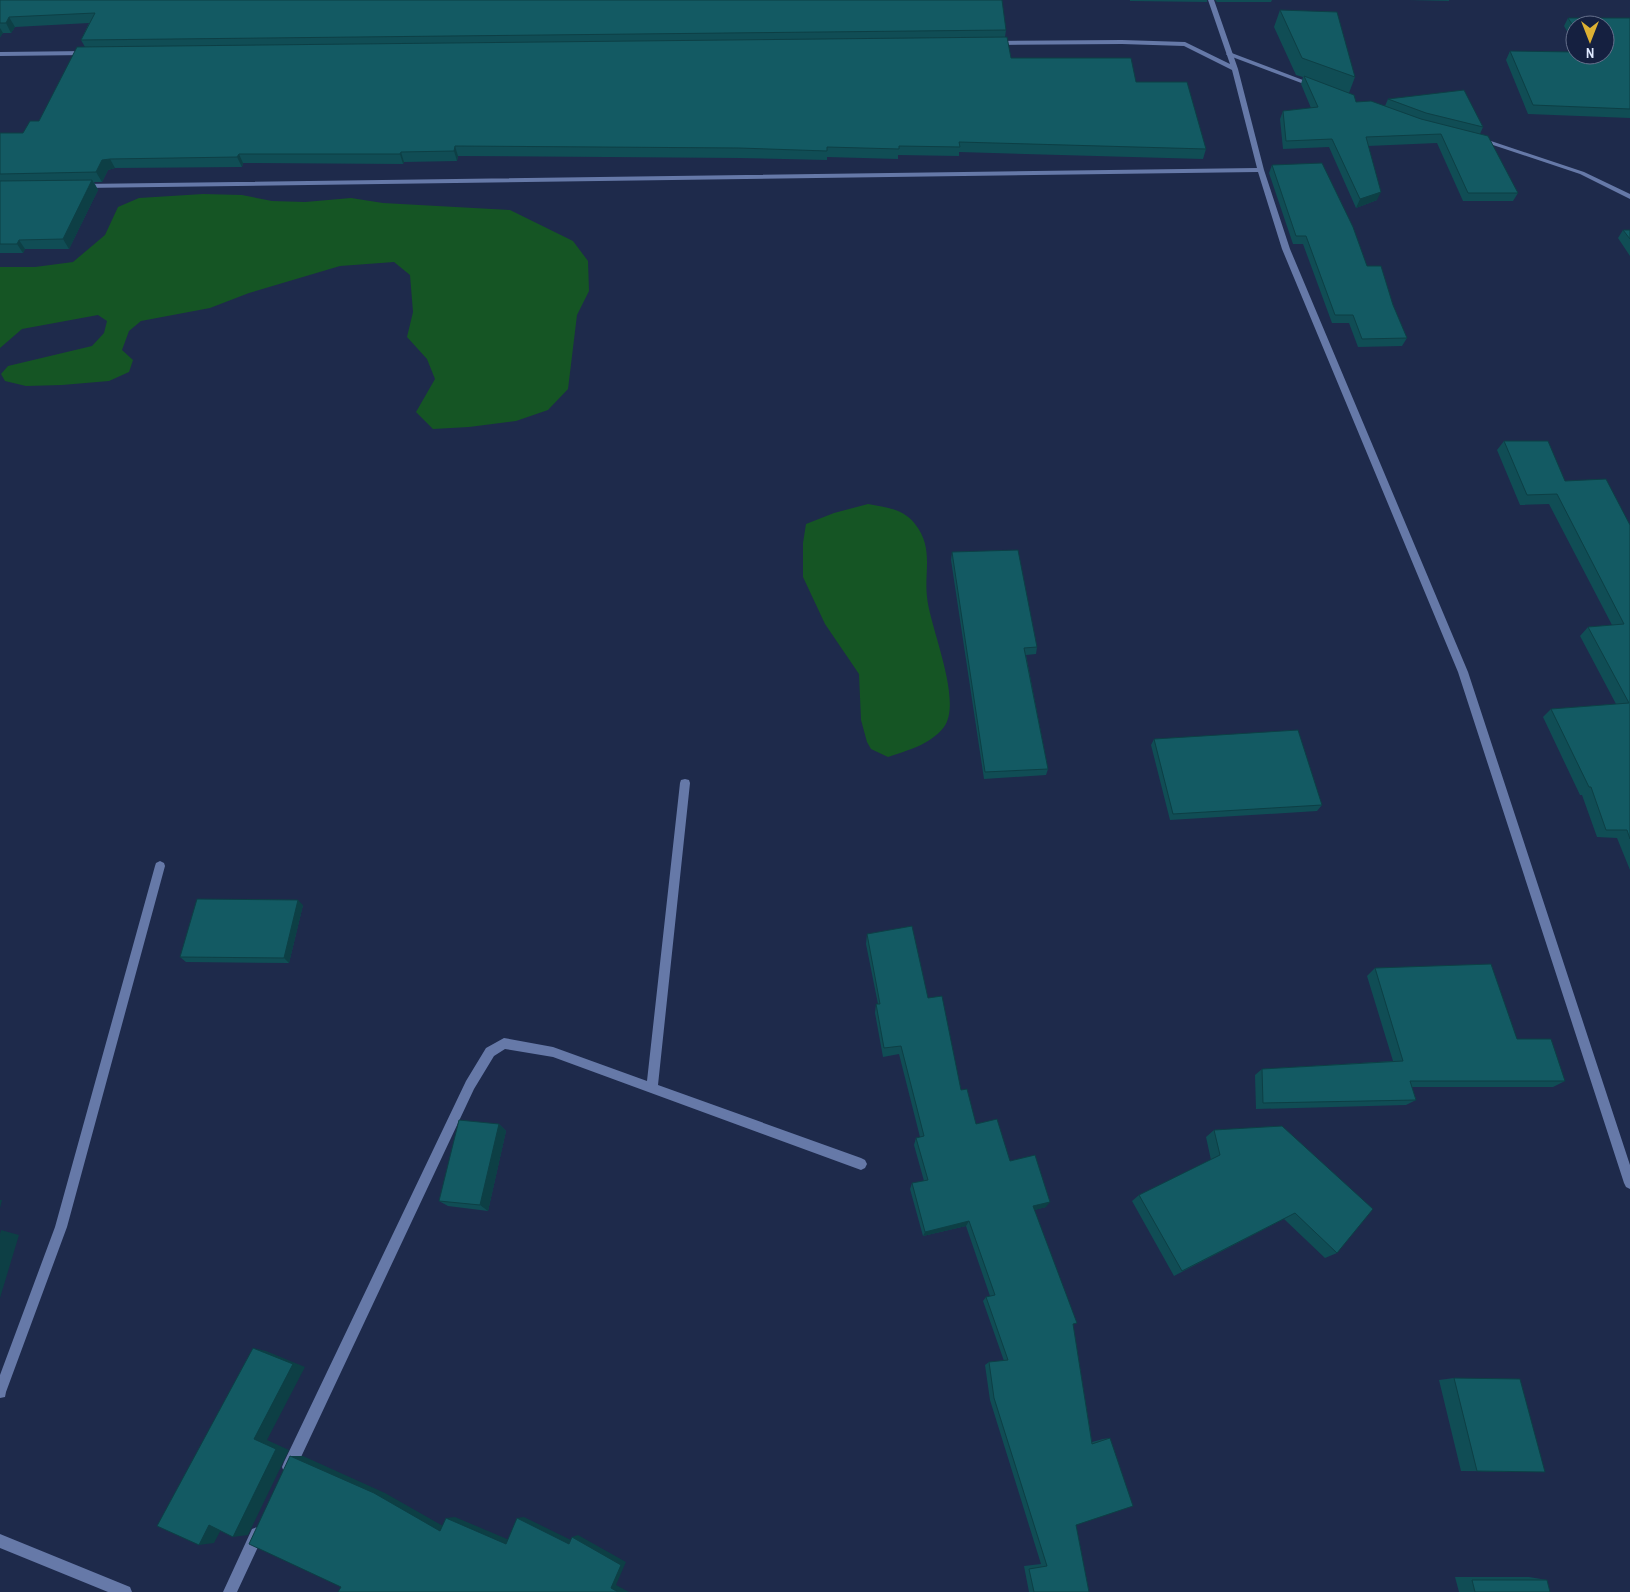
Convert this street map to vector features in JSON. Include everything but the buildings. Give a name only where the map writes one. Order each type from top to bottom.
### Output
[{"type":"street","points":[[1211,0],[1234,70],[1261,170],[1286,249],[1463,672],[1630,1183]]},
{"type":"street","points":[[992,43],[1122,42],[1185,44],[1234,70]]},
{"type":"street","points":[[0,54],[99,52]]},
{"type":"street","points":[[1229,54],[1320,88]]},
{"type":"street","points":[[1475,138],[1582,173],[1630,197]]},
{"type":"street","points":[[70,186],[1261,170]]},
{"type":"street","points":[[652,1089],[685,783]]},
{"type":"street","points":[[0,1392],[61,1227],[160,866]]},
{"type":"street","points":[[285,1476],[470,1085],[490,1052],[504,1043],[553,1052],[861,1164]]},
{"type":"street","points":[[230,1592],[264,1521]]},
{"type":"street","points":[[0,1541],[125,1592]]},
{"type":"shaded area","points":[[203,194],[242,195],[272,201],[305,202],[351,198],[383,203],[510,210],[573,241],[588,261],[589,291],[577,315],[568,389],[548,410],[516,421],[433,429],[416,412],[435,379],[427,359],[407,337],[413,312],[410,275],[394,262],[340,266],[249,293],[210,308],[141,321],[129,331],[122,350],[133,360],[129,372],[109,381],[26,386],[5,381],[1,374],[8,366],[92,346],[104,333],[107,321],[98,315],[22,329],[0,348],[0,267],[35,267],[73,262],[105,235],[118,207],[139,198]]},
{"type":"shaded area","points":[[868,504],[900,512],[911,519],[921,533],[927,560],[926,587],[929,610],[944,664],[950,700],[949,715],[944,727],[938,733],[925,743],[888,757],[871,749],[867,742],[861,720],[859,674],[825,624],[803,577],[803,543],[806,524],[834,513]]}]
